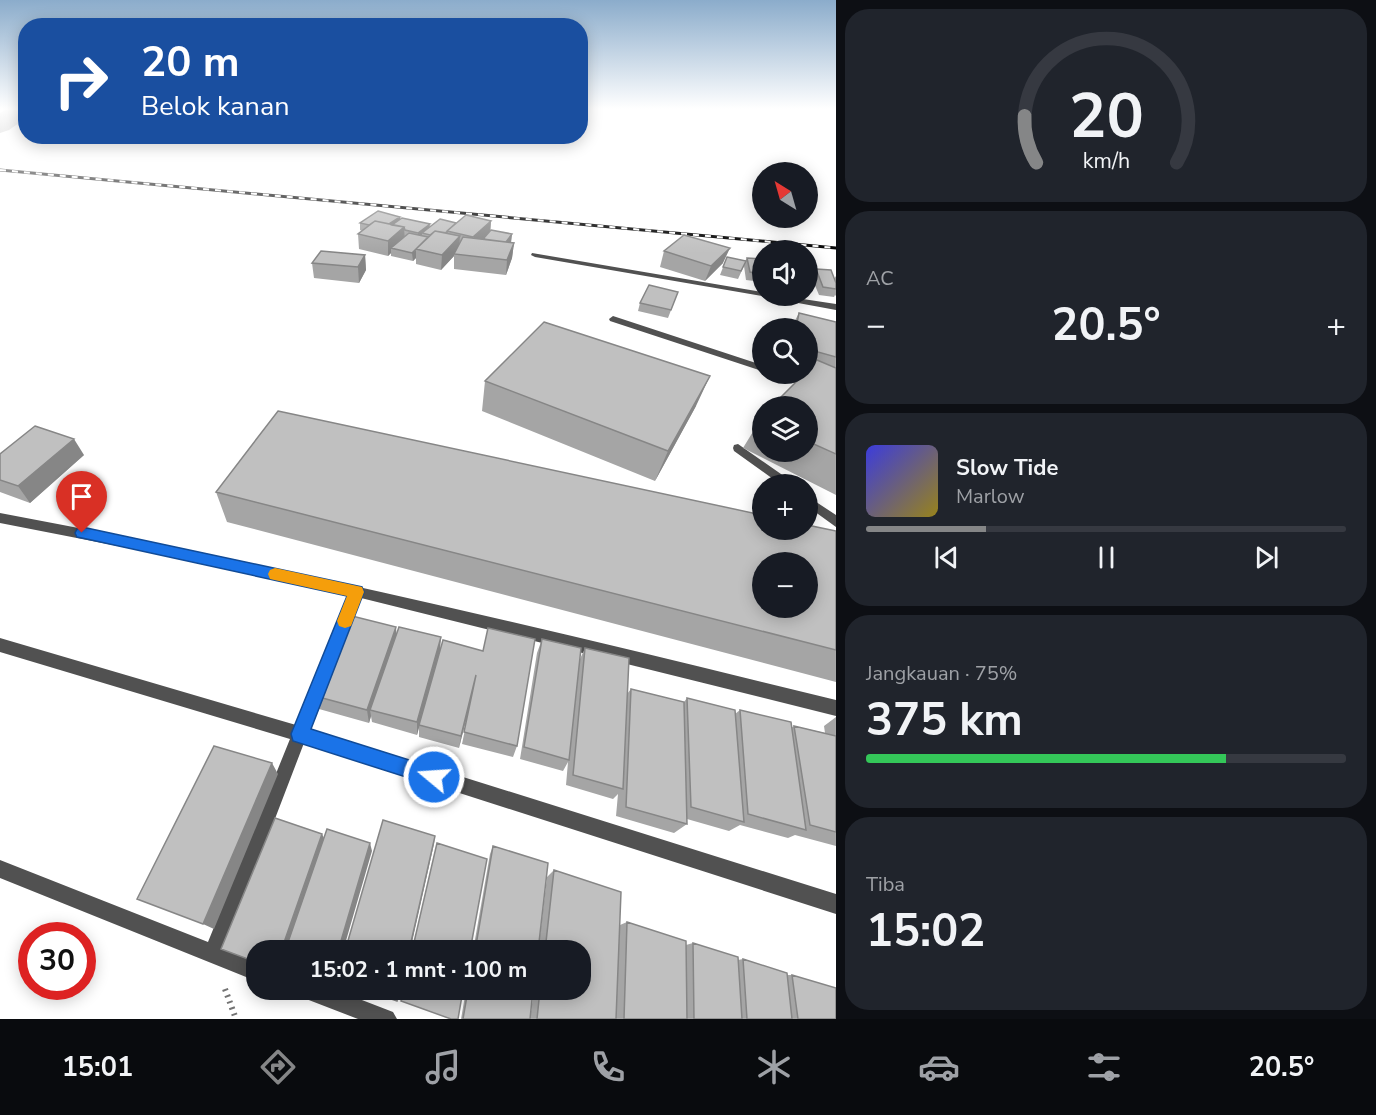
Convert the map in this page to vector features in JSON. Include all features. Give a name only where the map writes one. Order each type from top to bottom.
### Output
[{"type":"street","points":[[534,255],[752,292]]},
{"type":"street","points":[[818,304],[836,307]]},
{"type":"street","points":[[613,319],[671,336],[752,364]]},
{"type":"street","points":[[806,384],[836,394]]},
{"type":"street","points":[[738,448],[773,474]]},
{"type":"street","points":[[818,508],[836,522]]},
{"type":"street","points":[[0,518],[82,533],[357,592],[836,708]]},
{"type":"street","points":[[213,954],[357,592]]},
{"type":"street","points":[[0,645],[300,734],[836,904]]},
{"type":"street","points":[[0,868],[246,966]]},
{"type":"street","points":[[335,1000],[386,1019]]},
{"type":"building","points":[[378,211],[400,217],[389,224],[375,221],[369,225],[360,223]]},
{"type":"building","points":[[466,215],[491,221],[473,237],[447,231]]},
{"type":"building","points":[[402,218],[430,224],[418,233],[392,225]]},
{"type":"building","points":[[440,219],[456,223],[447,233],[435,231],[430,235],[422,233]]},
{"type":"building","points":[[375,221],[404,227],[388,241],[358,234]]},
{"type":"building","points":[[491,230],[512,234],[506,242],[483,239]]},
{"type":"building","points":[[435,231],[460,236],[442,255],[416,249]]},
{"type":"building","points":[[409,233],[428,237],[412,253],[391,248]]},
{"type":"building","points":[[684,235],[730,248],[711,266],[664,251]]},
{"type":"building","points":[[463,237],[514,243],[507,260],[454,254]]},
{"type":"building","points":[[321,251],[365,255],[358,267],[312,263]]},
{"type":"building","points":[[727,257],[746,261],[741,271],[723,267]]},
{"type":"building","points":[[747,258],[752,258],[752,272]]},
{"type":"building","points":[[818,269],[831,270],[836,289],[823,287]]},
{"type":"building","points":[[649,285],[678,292],[671,310],[640,303]]},
{"type":"building","points":[[799,313],[836,322],[836,357],[818,352],[818,318],[798,318]]},
{"type":"building","points":[[544,322],[710,376],[668,451],[485,381]]},
{"type":"building","points":[[818,360],[836,368],[836,454],[818,446],[818,396],[782,396],[794,384],[818,384]]},
{"type":"building","points":[[278,411],[752,513],[752,540],[818,540],[818,527],[836,531],[836,650],[216,492]]},
{"type":"building","points":[[35,426],[74,439],[18,486],[0,480],[0,454]]},
{"type":"building","points":[[348,615],[396,627],[367,710],[315,696]]},
{"type":"building","points":[[399,627],[441,637],[417,722],[370,710]]},
{"type":"building","points":[[488,628],[535,639],[517,746],[464,732],[476,675],[461,736],[419,725],[443,640],[483,651]]},
{"type":"building","points":[[542,639],[581,648],[569,760],[524,747]]},
{"type":"building","points":[[585,648],[629,658],[623,789],[573,775]]},
{"type":"building","points":[[631,689],[684,702],[687,824],[626,807]]},
{"type":"building","points":[[687,698],[735,710],[744,822],[691,807]]},
{"type":"building","points":[[740,710],[791,722],[806,830],[748,814]]},
{"type":"building","points":[[794,726],[836,736],[836,832],[810,825]]},
{"type":"building","points":[[214,746],[272,763],[203,924],[137,899]]},
{"type":"building","points":[[275,818],[322,834],[285,940],[246,940],[246,958],[221,949]]},
{"type":"building","points":[[383,820],[435,836],[411,940],[348,940]]},
{"type":"building","points":[[327,829],[370,843],[341,940],[289,940]]},
{"type":"building","points":[[437,843],[487,859],[472,940],[415,940]]},
{"type":"building","points":[[493,846],[548,863],[539,940],[477,940]]},
{"type":"building","points":[[554,870],[621,892],[616,1019],[537,1019],[539,1000],[591,1000],[591,940],[546,940]]},
{"type":"building","points":[[627,922],[686,941],[687,1019],[624,1019]]},
{"type":"building","points":[[693,943],[738,957],[742,1019],[694,1019]]},
{"type":"building","points":[[743,959],[787,973],[792,1019],[747,1019]]},
{"type":"building","points":[[792,975],[836,988],[836,1019],[798,1019]]},
{"type":"building","points":[[461,1000],[458,1019],[451,1019],[401,1001]]},
{"type":"building","points":[[466,1000],[532,1000],[530,1019],[463,1019]]},
{"type":"railway","points":[[0,170],[836,248]]},
{"type":"slow traffic","points":[[275,574],[357,592],[345,621]]},
{"type":"route","points":[[82,533],[357,592],[300,734],[434,777]]}]
